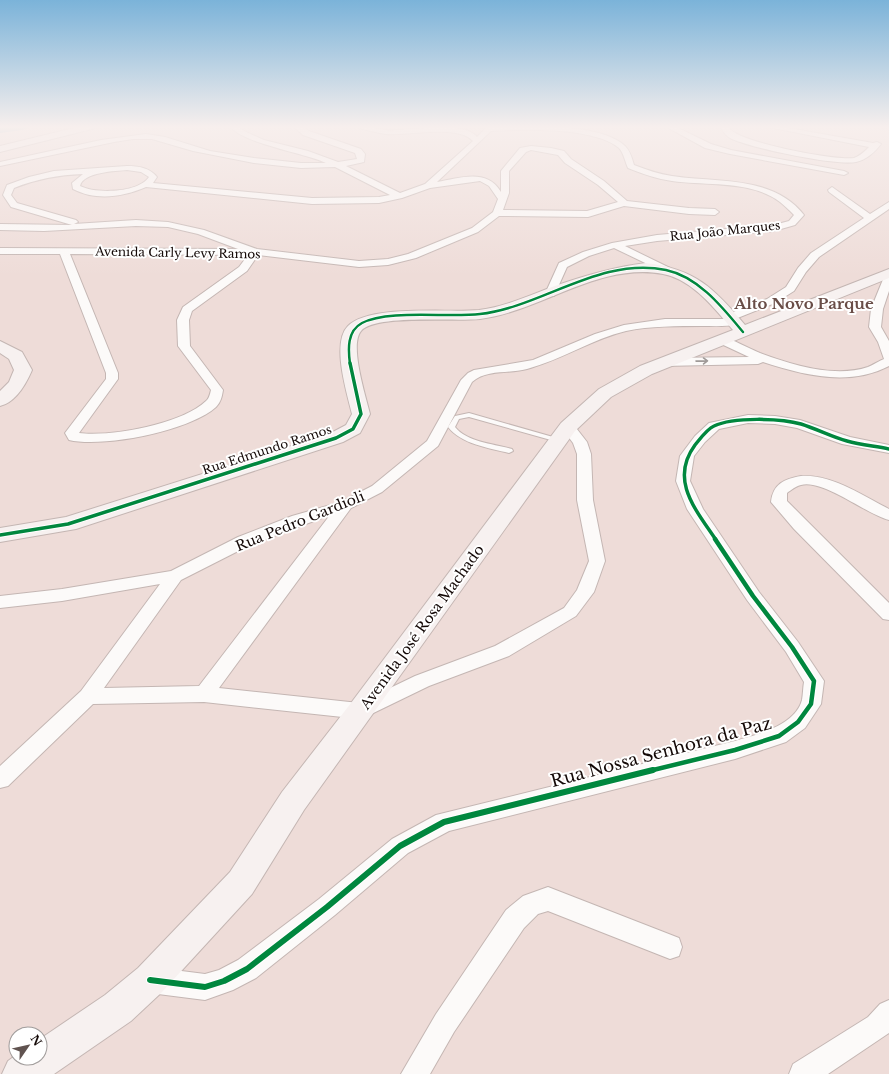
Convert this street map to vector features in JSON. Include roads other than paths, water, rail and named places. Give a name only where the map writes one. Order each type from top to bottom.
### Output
[{"type":"street","points":[[36,176],[10,187],[7,195],[14,205],[63,220],[90,226]]},
{"type":"street","points":[[86,176],[80,178],[76,183],[76,187],[88,193],[100,194],[125,192],[146,185],[151,181],[152,176]]},
{"type":"street","points":[[361,176],[399,196]]},
{"type":"street","points":[[428,186],[439,176]]},
{"type":"street","name":"Avenida Carly Levy Ramos","points":[[0,251],[255,252],[359,264],[388,262],[412,256],[475,230],[497,213],[505,193],[505,176]]},
{"type":"street","name":"Avenida Carly Levy Ramos","points":[[591,176],[601,182],[624,203]]},
{"type":"street","name":"Rua João Marques","points":[[550,294],[563,265],[586,254],[615,245],[658,238],[774,228],[792,223],[799,215],[791,204],[779,197],[763,191],[720,182],[656,176]]},
{"type":"street","points":[[146,185],[312,200],[360,201],[399,196],[428,186],[481,179],[492,184],[498,195],[503,199]]},
{"type":"street","points":[[832,190],[870,218]]},
{"type":"street","points":[[497,213],[588,214],[624,203],[688,211],[715,212]]},
{"type":"street","points":[[889,205],[815,255],[802,270],[790,290],[771,301],[732,328],[748,354],[796,368],[841,375],[871,372],[889,361]]},
{"type":"street","points":[[0,227],[58,228],[140,223],[182,227],[208,234],[255,252],[243,269],[187,308],[183,320],[184,346],[217,390],[213,403],[183,420],[132,435],[80,438],[74,437],[72,433],[112,379],[112,373],[64,252]]},
{"type":"street","name":"Rua Edmundo Ramos","points":[[615,245],[666,270],[685,277],[698,285],[732,328]]},
{"type":"street","name":"Rua Edmundo Ramos","points":[[0,534],[68,524],[336,438],[353,429],[361,414],[352,380],[349,339],[357,326],[387,317],[475,315],[492,312],[550,294],[576,282],[637,268],[666,270]]},
{"type":"street","name":"Avenida José Rosa Machado","points":[[21,1074],[118,1008],[150,980],[240,883],[293,801],[362,711],[563,434],[605,393],[732,328],[889,274]]},
{"type":"street","points":[[889,277],[877,309],[875,327],[884,342],[889,357]]},
{"type":"street","name":"Rua Pedro Gardioli","points":[[0,602],[62,595],[174,576],[244,541],[298,520],[346,505],[377,489],[433,443],[467,380],[471,375],[478,372],[505,369],[546,360],[606,334],[625,328],[668,323],[732,328]]},
{"type":"street","points":[[0,346],[16,356],[22,370],[17,384],[0,401]]},
{"type":"street","points":[[663,362],[766,360]]},
{"type":"street","name":"Rua Nossa Senhora da Paz","points":[[150,980],[205,987],[224,981],[247,969],[327,907],[400,846],[444,822],[735,750],[779,736],[798,722],[811,704],[814,681],[792,647],[753,596],[695,509],[683,481],[687,456],[700,439],[714,426],[748,419],[774,420],[800,424],[847,440],[889,449]]},
{"type":"street","points":[[88,696],[204,694],[362,711],[422,681],[502,651],[570,612],[585,592],[598,561],[585,500],[584,454],[580,442],[563,434]]},
{"type":"street","points":[[889,515],[825,484],[805,480],[790,483],[780,491],[779,502],[784,508],[889,614]]},
{"type":"street","points":[[204,694],[346,505]]},
{"type":"street","points":[[0,779],[88,696],[174,576]]},
{"type":"street","points":[[415,1074],[445,1023],[514,919],[531,904],[548,899],[670,947]]},
{"type":"street","points":[[803,1074],[877,1026],[889,1013]]},
{"type":"lane","points":[[509,451],[461,436],[453,432],[451,427],[457,417],[469,415],[563,434]]},
{"type":"district","name":"Alto Novo Parque","points":[[804,304]]}]
